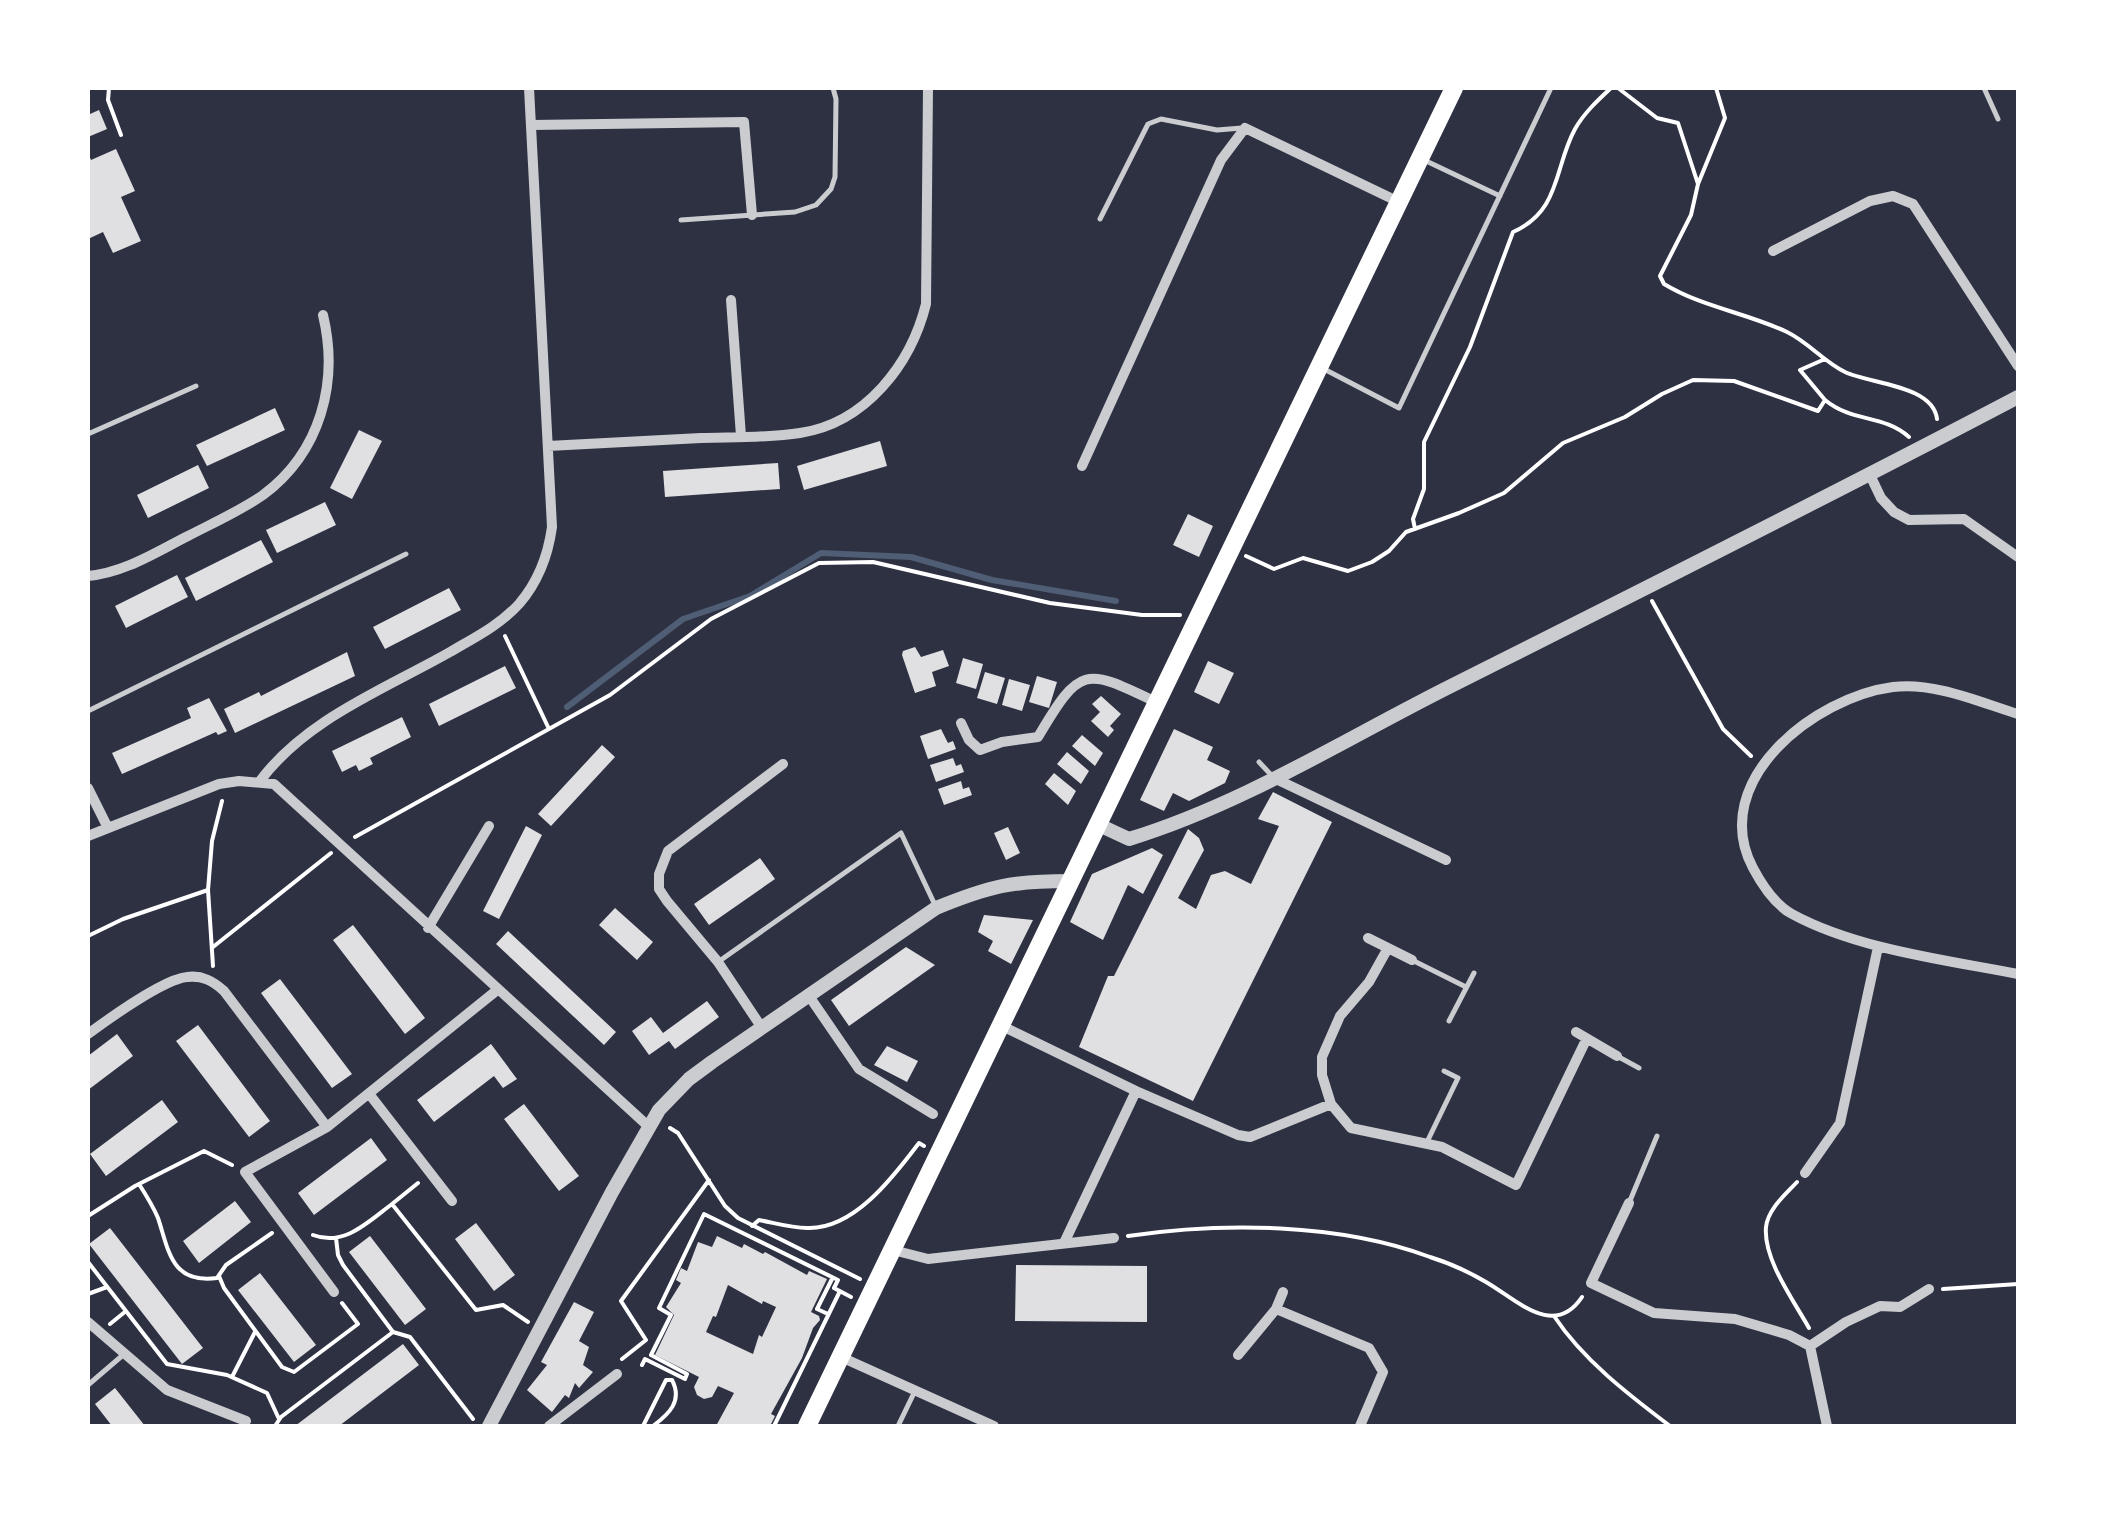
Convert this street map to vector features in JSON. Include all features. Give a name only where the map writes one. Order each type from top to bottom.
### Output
[{"type":"main road","points":[[801,1420],[841,1358],[1454,88]]},
{"type":"street","points":[[260,781],[274,762],[306,733],[498,623],[529,591],[550,544],[529,88]]},
{"type":"street","points":[[548,446],[802,433],[843,418],[878,392],[904,361],[921,324],[928,284],[928,88]]},
{"type":"street","points":[[532,125],[744,122],[752,214]]},
{"type":"street","points":[[1082,466],[1221,160],[1245,128],[1399,202]]},
{"type":"street","points":[[1773,251],[1870,201],[1893,196],[1913,204],[2018,366]]},
{"type":"street","points":[[731,300],[741,436]]},
{"type":"street","points":[[88,576],[129,566],[244,506],[281,480],[309,444],[325,402],[330,358],[323,315]]},
{"type":"street","points":[[1098,825],[1129,839],[1167,827],[1276,779],[1444,689],[2018,397]]},
{"type":"street","points":[[1870,475],[1881,498],[1894,512],[1910,520],[1964,519],[2018,557]]},
{"type":"street","points":[[961,723],[969,740],[980,750],[1002,742],[1038,738],[1058,703],[1083,679],[1101,677],[1158,703]]},
{"type":"street","points":[[2018,714],[1934,689],[1893,687],[1831,705],[1760,765],[1742,822],[1746,856],[1763,888],[1789,913],[1878,947],[2018,974]]},
{"type":"street","points":[[762,1028],[718,962],[666,901],[659,889],[658,874],[668,851],[783,764]]},
{"type":"street","points":[[1276,779],[1446,860]]},
{"type":"street","points":[[88,836],[219,784],[260,781],[285,790],[428,928],[648,1126]]},
{"type":"street","points":[[88,788],[108,828]]},
{"type":"street","points":[[428,928],[489,826]]},
{"type":"street","points":[[489,1426],[648,1126],[690,1079],[936,908],[983,889],[1019,881],[1070,881]]},
{"type":"street","points":[[1368,938],[1412,960]]},
{"type":"street","points":[[1805,1173],[1840,1123],[1878,947]]},
{"type":"street","points":[[1388,948],[1369,982],[1340,1016],[1322,1056],[1322,1075],[1331,1104],[1342,1120],[1362,1133],[1427,1142],[1516,1185],[1582,1036],[1617,1056]]},
{"type":"street","points":[[88,1034],[178,978],[207,979],[224,990],[327,1126]]},
{"type":"street","points":[[334,1292],[245,1172],[327,1126],[496,990]]},
{"type":"street","points":[[809,996],[859,1070],[933,1114]]},
{"type":"street","points":[[1002,1026],[1136,1091],[1250,1137],[1331,1104]]},
{"type":"street","points":[[1064,1243],[1136,1091]]},
{"type":"street","points":[[370,1094],[452,1201]]},
{"type":"street","points":[[1629,1202],[1591,1283],[1654,1313],[1735,1319],[1813,1343],[1880,1306],[1900,1307],[1928,1289]]},
{"type":"street","points":[[892,1250],[928,1259],[1114,1238]]},
{"type":"street","points":[[1238,1354],[1276,1309],[1283,1292]]},
{"type":"street","points":[[1276,1309],[1369,1348],[1377,1358],[1382,1372],[1360,1426]]},
{"type":"street","points":[[88,1322],[180,1398],[246,1422]]},
{"type":"street","points":[[1813,1343],[1827,1426]]},
{"type":"street","points":[[841,1358],[994,1426]]},
{"type":"street","points":[[550,1426],[616,1370]]},
{"type":"lane","points":[[681,220],[806,210],[816,205],[831,189],[836,158],[833,88]]},
{"type":"lane","points":[[1319,367],[1399,408],[1550,88]]},
{"type":"lane","points":[[1984,88],[1998,119]]},
{"type":"lane","points":[[1100,219],[1148,124],[1161,120],[1217,130],[1245,128]]},
{"type":"lane","points":[[1421,159],[1500,196]]},
{"type":"lane","points":[[88,434],[196,386]]},
{"type":"lane","points":[[88,711],[406,554]]},
{"type":"lane","points":[[1259,762],[1276,779]]},
{"type":"lane","points":[[718,962],[901,834],[936,908]]},
{"type":"lane","points":[[1412,960],[1466,987]]},
{"type":"lane","points":[[1449,1021],[1474,973]]},
{"type":"lane","points":[[1617,1056],[1639,1068]]},
{"type":"lane","points":[[1427,1142],[1458,1078],[1444,1071]]},
{"type":"lane","points":[[1629,1202],[1657,1136]]},
{"type":"lane","points":[[88,1386],[116,1364],[124,1352]]},
{"type":"lane","points":[[898,1426],[916,1391]]},
{"type":"path","points":[[109,88],[108,100],[122,136]]},
{"type":"path","points":[[1415,529],[1412,519],[1424,489],[1424,442],[1470,347],[1514,232],[1533,224],[1562,169],[1574,130],[1615,88],[1658,118],[1678,123],[1698,184]]},
{"type":"path","points":[[1716,88],[1725,118],[1698,184],[1692,215],[1665,262],[1660,276],[1664,284],[1693,300],[1788,333],[1843,371],[1924,398],[1936,410],[1944,436]]},
{"type":"path","points":[[1826,358],[1800,370],[1824,400],[1854,418],[1894,424],[1910,438],[1927,445]]},
{"type":"path","points":[[1232,548],[1274,568],[1302,558],[1348,571],[1389,551],[1406,532],[1504,492],[1563,443],[1692,380],[1734,380],[1818,411],[1824,400]]},
{"type":"path","points":[[213,947],[341,844],[610,696],[712,619],[819,563],[872,562],[1050,604],[1110,612],[1200,615]]},
{"type":"path","points":[[1653,603],[1723,729],[1760,765]]},
{"type":"path","points":[[498,623],[548,730]]},
{"type":"path","points":[[207,979],[214,962],[208,890],[212,841],[223,798],[219,784]]},
{"type":"path","points":[[88,936],[123,918],[208,890]]},
{"type":"path","points":[[663,1136],[669,1128],[678,1133],[731,1213],[860,1278]]},
{"type":"path","points":[[752,1226],[759,1220],[805,1229],[832,1224],[876,1196],[919,1143],[926,1147]]},
{"type":"path","points":[[88,1216],[138,1184],[204,1151],[245,1172]]},
{"type":"path","points":[[292,1235],[306,1232],[323,1239],[352,1234],[430,1173]]},
{"type":"path","points":[[1805,1173],[1775,1207],[1766,1228],[1775,1268],[1813,1343]]},
{"type":"path","points":[[616,1370],[646,1340],[622,1301],[708,1180]]},
{"type":"path","points":[[138,1184],[157,1214],[170,1259],[190,1277],[205,1280],[219,1276],[226,1265],[284,1224]]},
{"type":"path","points":[[392,1204],[476,1310],[504,1305],[540,1330]]},
{"type":"path","points":[[642,1365],[644,1359],[684,1380],[687,1374],[651,1355],[671,1315],[659,1308],[704,1214],[838,1280],[834,1288],[851,1296]]},
{"type":"path","points":[[1114,1238],[1232,1227],[1306,1231],[1385,1244],[1428,1256],[1481,1279],[1538,1314],[1554,1316],[1574,1309],[1591,1283]]},
{"type":"path","points":[[336,1238],[344,1265],[393,1332],[410,1337],[479,1426]]},
{"type":"path","points":[[88,1262],[167,1364],[232,1377],[267,1393],[279,1420]]},
{"type":"path","points":[[219,1276],[282,1367],[294,1372],[358,1324],[334,1292]]},
{"type":"path","points":[[828,1314],[817,1309],[832,1278]]},
{"type":"path","points":[[1928,1289],[2018,1284]]},
{"type":"path","points":[[88,1294],[107,1287]]},
{"type":"path","points":[[774,1426],[840,1291]]},
{"type":"path","points":[[1554,1316],[1567,1336],[1670,1426]]},
{"type":"path","points":[[232,1377],[255,1331]]},
{"type":"path","points":[[275,1426],[393,1332]]},
{"type":"path","points":[[643,1426],[650,1412],[666,1380],[672,1380],[676,1386],[674,1405],[656,1424],[650,1412]]},
{"type":"path","points":[[782,1409],[801,1420]]},
{"type":"building","points":[[88,108],[90,114],[99,110],[107,129],[88,137]]},
{"type":"building","points":[[116,149],[135,191],[121,197],[141,241],[113,253],[103,232],[88,239],[88,153],[91,160]]},
{"type":"building","points":[[275,408],[285,430],[207,466],[196,445]]},
{"type":"building","points":[[359,430],[382,441],[352,499],[330,488]]},
{"type":"building","points":[[880,441],[887,466],[804,490],[797,466]]},
{"type":"building","points":[[778,463],[780,489],[665,497],[663,471]]},
{"type":"building","points":[[198,465],[209,488],[148,518],[137,495]]},
{"type":"building","points":[[325,502],[336,525],[277,553],[266,530]]},
{"type":"building","points":[[1188,514],[1213,526],[1199,557],[1173,545]]},
{"type":"building","points":[[261,540],[273,562],[196,601],[185,578]]},
{"type":"building","points":[[177,575],[188,597],[126,628],[115,606]]},
{"type":"building","points":[[449,588],[461,610],[385,649],[373,627]]},
{"type":"building","points":[[915,647],[921,657],[943,650],[949,666],[932,672],[936,686],[915,693],[902,655]]},
{"type":"building","points":[[347,652],[355,676],[235,733],[224,709],[259,692],[261,696]]},
{"type":"building","points":[[963,658],[983,664],[976,689],[956,683]]},
{"type":"building","points":[[1208,661],[1234,673],[1219,704],[1194,692]]},
{"type":"building","points":[[505,666],[516,688],[439,726],[429,704]]},
{"type":"building","points":[[985,672],[1005,678],[997,704],[977,698]]},
{"type":"building","points":[[1037,676],[1057,682],[1049,708],[1029,702]]},
{"type":"building","points":[[1009,679],[1030,685],[1022,711],[1002,705]]},
{"type":"building","points":[[1101,696],[1121,714],[1110,726],[1114,730],[1108,737],[1091,721],[1100,712],[1092,704]]},
{"type":"building","points":[[209,698],[227,731],[218,735],[216,732],[122,774],[112,753],[191,718],[187,708]]},
{"type":"building","points":[[402,717],[411,737],[370,758],[373,764],[359,771],[356,765],[342,772],[332,751]]},
{"type":"building","points":[[941,729],[956,749],[928,759],[920,736]]},
{"type":"building","points":[[1174,729],[1213,747],[1207,760],[1230,771],[1225,783],[1189,801],[1173,793],[1164,811],[1140,800]]},
{"type":"building","points":[[1082,735],[1103,753],[1095,766],[1072,746]]},
{"type":"building","points":[[602,745],[615,757],[551,826],[538,814]]},
{"type":"building","points":[[1067,752],[1089,771],[1081,784],[1057,764]]},
{"type":"building","points":[[953,758],[964,772],[936,782],[930,765]]},
{"type":"building","points":[[1054,773],[1076,791],[1068,805],[1045,784]]},
{"type":"building","points":[[961,781],[963,789],[969,787],[972,795],[944,805],[938,789]]},
{"type":"building","points":[[1273,792],[1332,822],[1193,1101],[1079,1047],[1108,976],[1114,976],[1188,829],[1199,838],[1204,850],[1178,898],[1196,909],[1211,875],[1225,871],[1251,884],[1279,826],[1258,819]]},
{"type":"building","points":[[526,826],[542,835],[499,919],[483,911]]},
{"type":"building","points":[[1008,827],[1020,853],[1006,860],[994,833]]},
{"type":"building","points":[[1152,848],[1163,855],[1143,894],[1128,885],[1103,940],[1070,922],[1092,874]]},
{"type":"building","points":[[760,858],[775,879],[709,925],[694,904]]},
{"type":"building","points":[[615,908],[653,942],[637,960],[599,925]]},
{"type":"building","points":[[984,915],[1033,920],[1011,964],[988,951],[993,941],[978,932]]},
{"type":"building","points":[[353,925],[425,1018],[405,1034],[333,940]]},
{"type":"building","points":[[508,931],[616,1032],[604,1045],[496,944]]},
{"type":"building","points":[[906,947],[935,965],[849,1026],[831,1000]]},
{"type":"building","points":[[280,979],[352,1074],[332,1088],[261,993]]},
{"type":"building","points":[[707,1001],[719,1017],[675,1049],[669,1041],[649,1055],[632,1031],[651,1017],[663,1033]]},
{"type":"building","points":[[198,1025],[270,1121],[249,1137],[176,1041]]},
{"type":"building","points":[[117,1034],[133,1056],[88,1090],[88,1056]]},
{"type":"building","points":[[491,1044],[517,1079],[503,1088],[494,1076],[434,1122],[417,1100]]},
{"type":"building","points":[[887,1046],[918,1061],[907,1082],[874,1065]]},
{"type":"building","points":[[162,1100],[178,1122],[106,1176],[90,1154]]},
{"type":"building","points":[[524,1104],[579,1176],[559,1191],[504,1119]]},
{"type":"building","points":[[371,1138],[387,1160],[314,1215],[298,1193]]},
{"type":"building","points":[[235,1201],[251,1222],[199,1263],[183,1241]]},
{"type":"building","points":[[476,1223],[515,1275],[494,1291],[455,1239]]},
{"type":"building","points":[[110,1228],[203,1348],[182,1364],[89,1244]]},
{"type":"building","points":[[370,1236],[426,1309],[405,1325],[349,1252]]},
{"type":"building","points":[[717,1236],[742,1248],[744,1244],[765,1252],[807,1275],[809,1271],[827,1279],[811,1312],[820,1320],[771,1414],[775,1416],[770,1426],[716,1426],[734,1393],[718,1386],[712,1397],[704,1399],[694,1387],[699,1377],[655,1355],[674,1315],[666,1307],[681,1283],[676,1280],[681,1268],[687,1271],[698,1242],[712,1247]],"holes":[[[728,1285],[762,1304],[763,1301],[776,1307],[753,1354],[706,1332]]]},
{"type":"building","points":[[1016,1265],[1147,1266],[1147,1322],[1015,1321]]},
{"type":"building","points":[[260,1273],[316,1345],[294,1362],[238,1290]]},
{"type":"building","points":[[574,1302],[594,1312],[579,1341],[589,1347],[583,1365],[593,1372],[579,1388],[575,1383],[569,1398],[565,1395],[552,1412],[527,1390],[547,1365],[541,1362]]},
{"type":"building","points":[[403,1344],[419,1365],[339,1426],[295,1426]]},
{"type":"building","points":[[115,1388],[145,1426],[112,1426],[95,1404]]},
{"type":"waterway","points":[[567,707],[683,619],[750,596],[821,553],[911,557],[992,580],[1116,601]]}]
